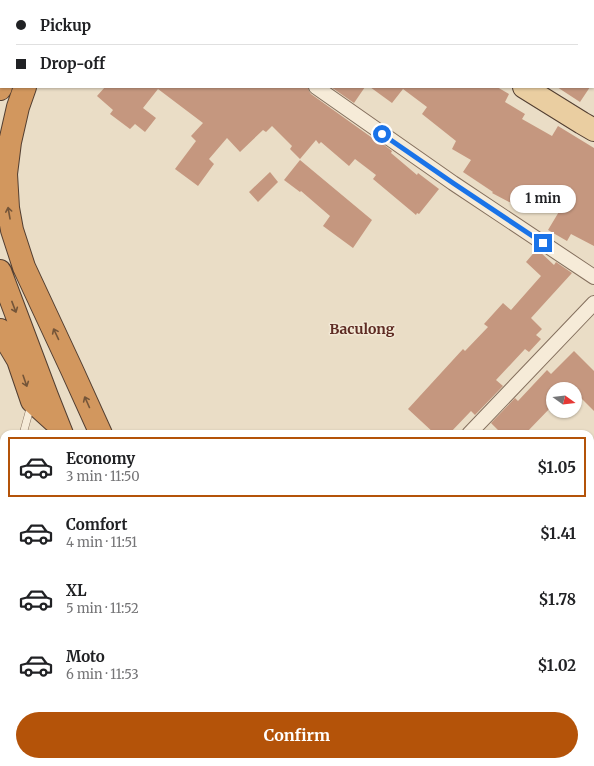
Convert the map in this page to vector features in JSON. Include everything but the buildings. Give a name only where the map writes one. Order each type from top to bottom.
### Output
[{"type":"highway","points":[[25,88],[18,107],[10,142],[6,174],[8,208],[12,230],[24,267],[99,430]]},
{"type":"highway","points":[[0,271],[60,429]]},
{"type":"highway","points":[[0,330],[18,360],[32,401],[60,429]]},
{"type":"main road","points":[[526,88],[594,130]]},
{"type":"street","points":[[317,88],[453,183],[594,278]]},
{"type":"street","points":[[473,430],[594,303]]},
{"type":"lane","points":[[24,430],[32,401]]},
{"type":"district","name":"Baculong","points":[[362,329]]},
{"type":"route","points":[[382,134],[543,243]]}]
